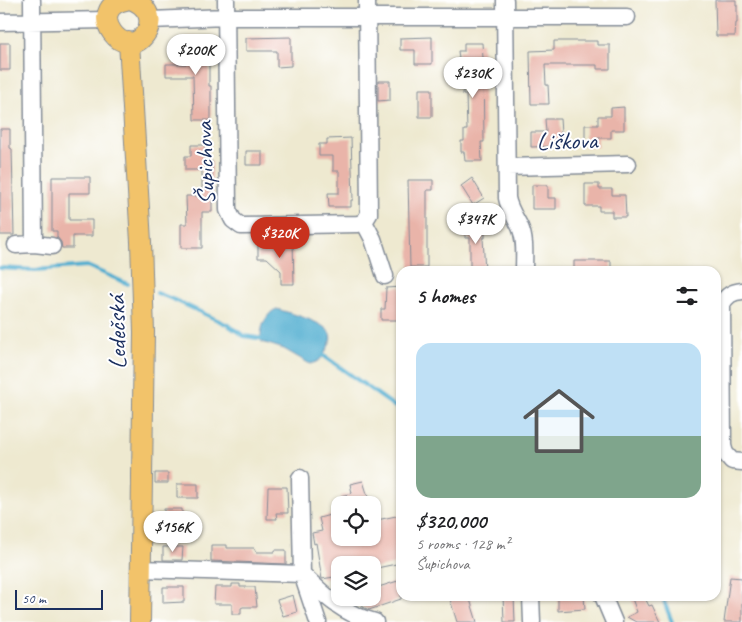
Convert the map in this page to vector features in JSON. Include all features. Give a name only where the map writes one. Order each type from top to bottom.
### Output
[{"type":"main road","points":[[126,0],[111,8],[107,20],[111,34],[116,38],[129,42],[142,38],[146,33],[150,20],[145,8],[133,0]]},
{"type":"main road","name":"Ledečská","points":[[129,42],[141,242],[144,332],[140,622]]},
{"type":"street","points":[[32,0],[34,244]]},
{"type":"street","name":"Šupichova","points":[[226,0],[228,210],[233,220],[241,226],[364,222]]},
{"type":"street","points":[[367,0],[369,214],[364,222],[385,276]]},
{"type":"street","points":[[505,0],[508,203],[511,212],[520,226],[523,238],[524,266]]},
{"type":"street","points":[[150,20],[226,17],[627,17]]},
{"type":"street","points":[[0,22],[107,20]]},
{"type":"street","name":"Liškova","points":[[506,167],[628,164]]},
{"type":"street","points":[[16,244],[52,246]]},
{"type":"street","points":[[742,291],[733,292],[727,296],[722,304],[723,446],[725,453],[732,461],[742,462]]},
{"type":"street","points":[[300,478],[302,574],[318,622]]},
{"type":"street","points":[[140,569],[302,574],[327,598],[344,610],[360,618],[375,622]]},
{"type":"street","points":[[531,601],[532,622]]},
{"type":"street","points":[[605,601],[614,622]]},
{"type":"water","points":[[277,309],[315,322],[327,330],[330,334],[330,340],[320,359],[310,364],[284,349],[262,342],[261,333],[266,318]]},
{"type":"building","points":[[715,0],[736,0],[737,23],[735,36],[716,36]]},
{"type":"building","points":[[186,37],[204,37],[205,63],[209,63],[209,86],[211,86],[211,120],[194,120],[193,76],[166,76],[166,64],[186,64]]},
{"type":"building","points":[[291,37],[291,66],[277,67],[277,51],[246,51],[246,38]]},
{"type":"building","points":[[432,37],[432,64],[415,64],[415,50],[400,50],[400,38]]},
{"type":"building","points":[[554,41],[597,41],[597,45],[610,45],[610,69],[597,69],[597,65],[545,65],[549,104],[531,104],[530,51],[554,50]]},
{"type":"building","points":[[0,43],[10,43],[10,70],[0,70]]},
{"type":"building","points":[[464,43],[482,43],[484,58],[484,142],[481,142],[482,161],[465,161],[464,152],[461,152],[464,130],[467,130],[466,95],[463,95],[463,74],[459,74],[457,59],[459,59],[458,51],[464,51]]},
{"type":"building","points":[[378,81],[390,81],[390,100],[378,101]]},
{"type":"building","points":[[419,89],[432,89],[432,117],[419,117]]},
{"type":"building","points":[[624,107],[624,130],[611,130],[611,138],[598,138],[598,147],[585,147],[585,125],[598,125],[598,116],[611,116],[611,108]]},
{"type":"building","points":[[545,119],[560,119],[562,146],[531,147],[531,132],[546,132]]},
{"type":"building","points":[[0,129],[10,129],[14,235],[0,235]]},
{"type":"building","points":[[351,138],[353,200],[351,200],[351,207],[329,207],[328,193],[339,193],[339,171],[333,171],[333,156],[319,156],[319,144],[327,144],[327,139]]},
{"type":"building","points":[[191,145],[205,145],[205,161],[212,161],[212,212],[202,212],[202,248],[181,248],[181,224],[187,224],[186,196],[202,196],[202,170],[185,170],[185,156],[191,156]]},
{"type":"building","points":[[246,151],[262,151],[262,165],[246,165]]},
{"type":"building","points":[[52,177],[90,177],[90,193],[69,193],[69,220],[92,220],[92,236],[73,236],[73,248],[62,248],[61,242],[57,237],[57,231],[52,231]]},
{"type":"building","points":[[472,178],[484,198],[473,205],[461,186]]},
{"type":"building","points":[[408,180],[433,180],[433,190],[427,190],[427,266],[410,266]]},
{"type":"building","points":[[585,184],[599,184],[599,189],[612,189],[612,195],[625,195],[626,217],[612,217],[612,211],[599,211],[599,206],[585,206]]},
{"type":"building","points":[[532,185],[548,185],[548,198],[556,198],[556,209],[532,209]]},
{"type":"building","points":[[466,219],[475,219],[475,224],[485,224],[485,238],[483,238],[485,266],[470,266],[470,238],[465,238]]},
{"type":"building","points":[[281,241],[293,241],[294,284],[281,284],[281,271],[267,258],[258,258],[258,244],[282,243]]},
{"type":"building","points":[[574,261],[611,261],[611,266],[574,266]]},
{"type":"building","points":[[396,287],[396,320],[381,320],[381,309],[385,309],[386,288]]},
{"type":"building","points":[[155,473],[168,473],[168,483],[155,483]]},
{"type":"building","points":[[363,481],[368,496],[341,496],[352,493],[350,484]]},
{"type":"building","points":[[177,484],[198,484],[198,498],[177,498]]},
{"type":"building","points":[[268,487],[287,487],[288,513],[276,513],[277,519],[267,519]]},
{"type":"building","points":[[164,509],[182,509],[182,526],[164,526]]},
{"type":"building","points":[[330,515],[331,546],[381,546],[381,519],[396,516],[396,564],[381,567],[381,556],[331,556],[331,578],[322,579],[316,543],[314,544],[312,533],[322,531],[319,518]]},
{"type":"building","points":[[211,545],[227,545],[227,548],[254,548],[256,552],[286,550],[286,564],[211,561]]},
{"type":"building","points":[[163,547],[183,547],[182,560],[163,560]]},
{"type":"building","points":[[730,577],[742,578],[742,622],[724,622]]},
{"type":"building","points":[[396,582],[396,601],[381,606],[381,586]]},
{"type":"building","points":[[232,584],[240,584],[240,587],[255,587],[257,607],[243,607],[241,608],[241,614],[232,614],[232,604],[214,604],[215,587],[232,587]]},
{"type":"building","points":[[163,587],[184,587],[184,602],[163,603]]},
{"type":"building","points":[[293,595],[297,612],[283,616],[277,600]]},
{"type":"building","points":[[451,601],[471,601],[477,622],[457,622]]},
{"type":"building","points":[[503,601],[514,601],[515,622],[504,622]]},
{"type":"building","points":[[558,601],[584,601],[585,609],[558,611]]},
{"type":"building","points":[[633,601],[646,601],[649,606],[652,605],[660,622],[636,622],[627,617],[637,612]]},
{"type":"building","points":[[363,606],[381,606],[369,610]]},
{"type":"waterway","points":[[0,268],[35,270],[87,266],[128,284]]},
{"type":"waterway","points":[[157,293],[228,325],[244,336],[264,339]]},
{"type":"waterway","points":[[320,353],[396,407]]},
{"type":"waterway","points":[[664,601],[672,622]]}]
